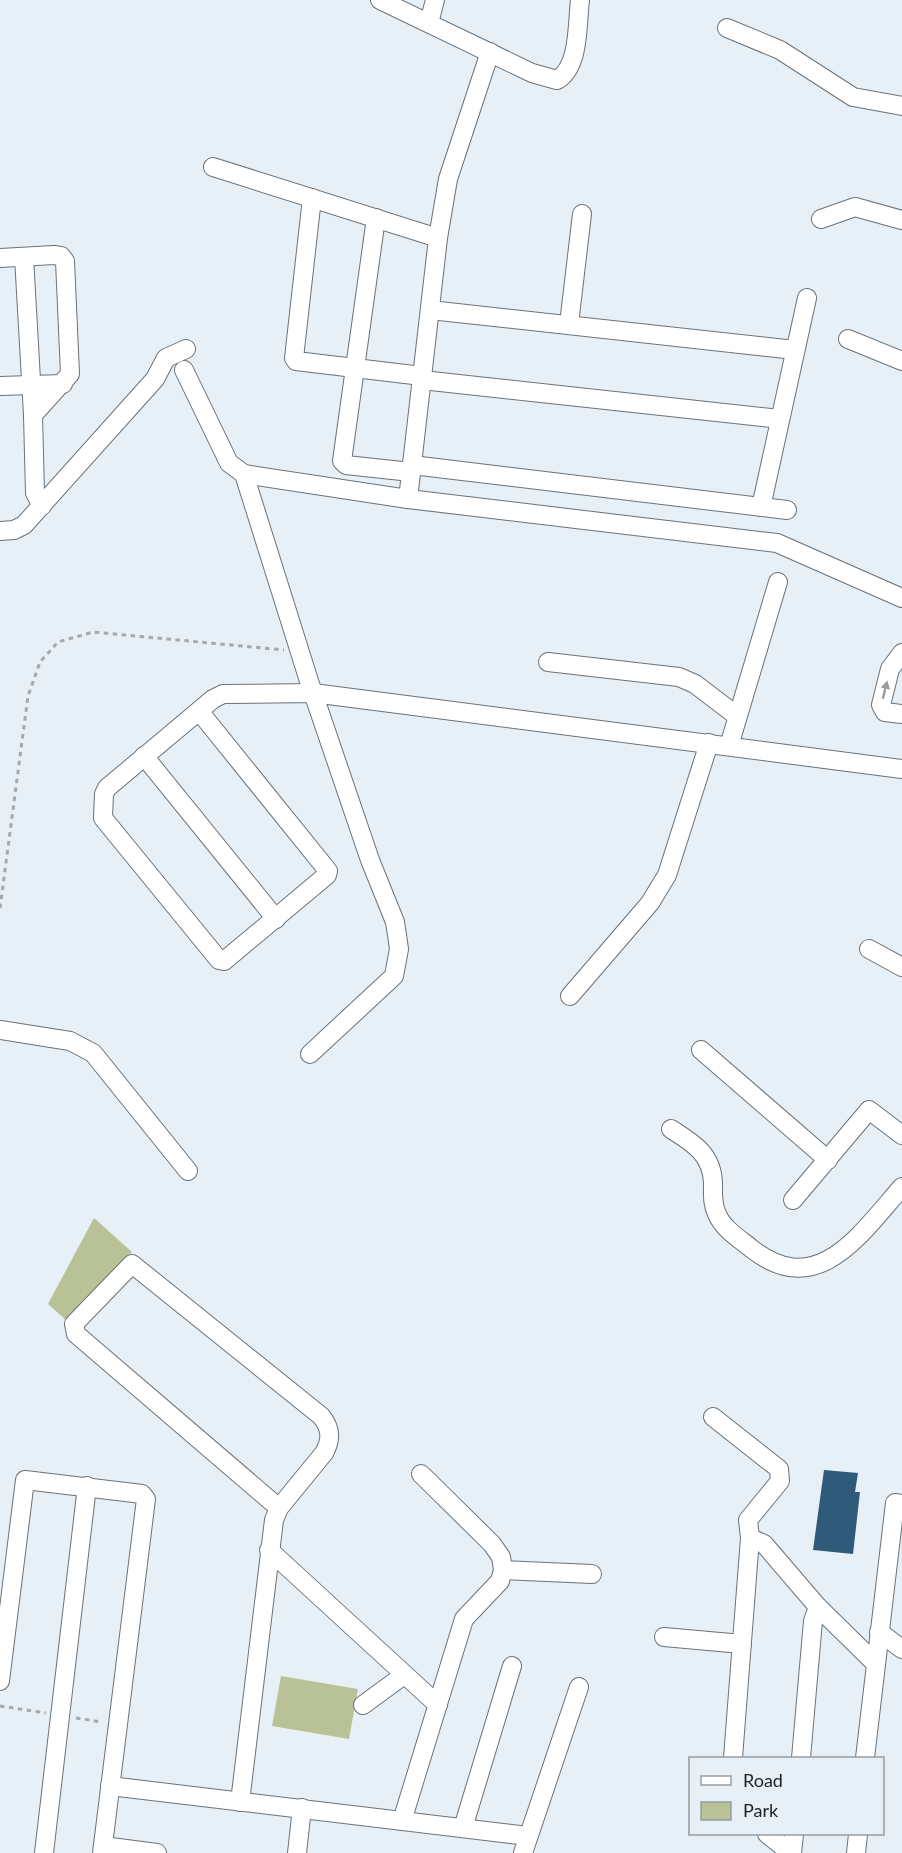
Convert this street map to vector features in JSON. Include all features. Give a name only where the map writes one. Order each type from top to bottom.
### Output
[{"type":"street","points":[[380,0],[548,79],[557,80],[564,75],[575,46],[580,0]]},
{"type":"street","points":[[429,23],[435,0]]},
{"type":"street","points":[[727,28],[780,50],[853,97],[902,106]]},
{"type":"street","points":[[408,498],[438,238],[448,178],[490,52]]},
{"type":"street","points":[[213,167],[438,238]]},
{"type":"street","points":[[312,198],[294,358],[296,361],[422,378],[780,419]]},
{"type":"street","points":[[821,219],[855,207],[902,220]]},
{"type":"street","points":[[569,324],[582,214]]},
{"type":"street","points":[[376,218],[344,464],[412,469],[787,510]]},
{"type":"street","points":[[0,258],[54,255],[61,256],[65,261],[69,378],[33,415]]},
{"type":"street","points":[[24,257],[35,496],[42,506]]},
{"type":"street","points":[[761,507],[807,298]]},
{"type":"street","points":[[430,310],[795,350]]},
{"type":"street","points":[[848,339],[902,361]]},
{"type":"street","points":[[0,531],[21,528],[155,379],[166,358],[186,349]]},
{"type":"street","points":[[184,370],[228,463],[244,474],[408,498],[777,543],[902,598]]},
{"type":"street","points":[[0,386],[63,384]]},
{"type":"street","points":[[244,474],[311,687],[370,860],[395,921],[399,949],[394,976],[310,1054]]},
{"type":"street","points":[[729,746],[778,582]]},
{"type":"street","points":[[902,653],[890,669],[881,705],[885,712],[902,714]]},
{"type":"street","points":[[548,662],[679,677],[695,684],[737,716]]},
{"type":"street","points":[[199,711],[328,871],[327,875],[224,961],[219,960],[103,818],[103,803],[106,788],[144,756],[199,711],[218,696],[230,692],[311,687],[902,769]]},
{"type":"street","points":[[570,996],[650,903],[667,875],[709,743]]},
{"type":"street","points":[[144,756],[276,919]]},
{"type":"street","points":[[869,949],[902,967]]},
{"type":"street","points":[[7,1031],[70,1041],[93,1053],[188,1171]]},
{"type":"street","points":[[701,1050],[828,1160]]},
{"type":"street","points":[[793,1200],[869,1110],[902,1135]]},
{"type":"street","points":[[671,1129],[695,1143],[707,1157],[712,1170],[712,1203],[722,1225],[766,1260],[780,1267],[812,1267],[834,1257],[902,1187]]},
{"type":"street","points":[[240,1802],[274,1520],[279,1508],[329,1444],[327,1424],[321,1416],[132,1264],[74,1323],[76,1334],[279,1508]]},
{"type":"street","points":[[713,1417],[779,1469],[780,1481],[748,1520],[750,1538],[733,1757]]},
{"type":"street","points":[[402,1821],[464,1619],[500,1581],[504,1570],[501,1557],[492,1544],[421,1474]]},
{"type":"street","points":[[0,1681],[25,1480],[137,1491],[146,1499],[102,1850],[157,1853]]},
{"type":"street","points":[[45,1853],[87,1486]]},
{"type":"street","points":[[865,1757],[874,1663],[895,1503],[902,1504]]},
{"type":"street","points":[[750,1538],[764,1544],[818,1607],[874,1663]]},
{"type":"street","points":[[269,1550],[438,1705]]},
{"type":"street","points":[[504,1570],[592,1574]]},
{"type":"street","points":[[801,1757],[813,1621],[818,1607]]},
{"type":"street","points":[[879,1632],[902,1649]]},
{"type":"street","points":[[664,1637],[741,1644]]},
{"type":"street","points":[[464,1828],[512,1666]]},
{"type":"street","points":[[363,1705],[404,1675]]},
{"type":"street","points":[[110,1786],[464,1828],[526,1844],[579,1687]]},
{"type":"street","points":[[297,1853],[302,1808]]},
{"type":"street","points":[[769,1835],[791,1853]]},
{"type":"street","points":[[791,1853],[794,1835]]},
{"type":"street","points":[[856,1853],[858,1835]]},
{"type":"path","points":[[0,908],[27,696],[40,662],[58,642],[93,632],[301,654]]},
{"type":"green space","points":[[94,1218],[132,1252],[67,1321],[48,1304]]},
{"type":"green space","points":[[281,1676],[358,1689],[349,1739],[272,1726]]},
{"type":"building","points":[[824,1470],[858,1473],[855,1492],[860,1492],[853,1554],[813,1550]]}]
